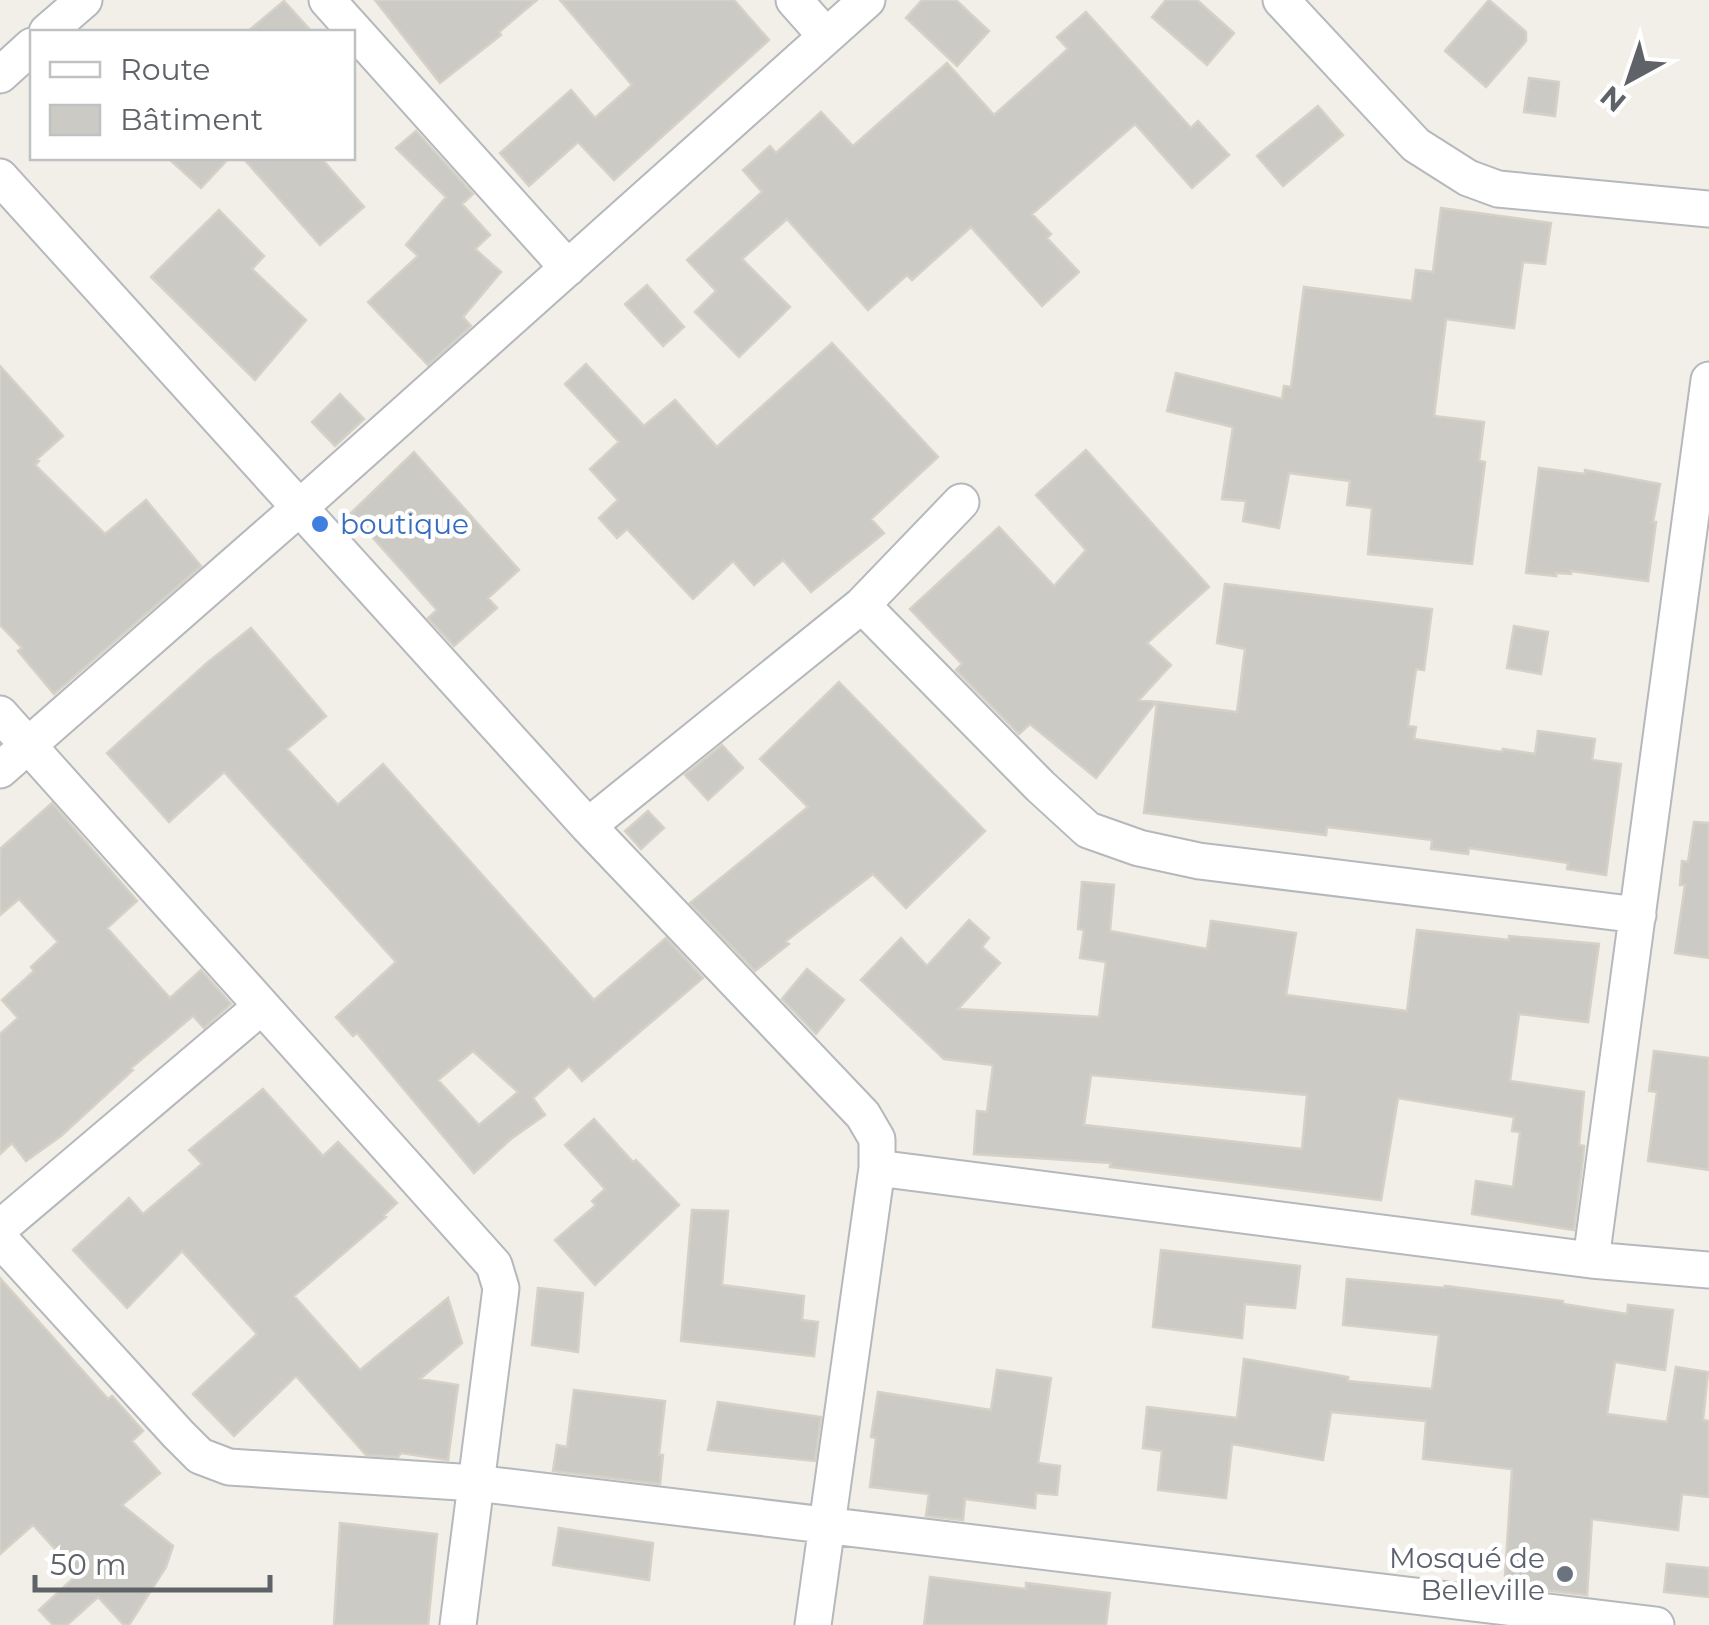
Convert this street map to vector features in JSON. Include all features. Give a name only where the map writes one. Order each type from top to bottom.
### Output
[{"type":"street","points":[[49,30],[84,0]]},
{"type":"street","points":[[327,0],[354,30]]},
{"type":"street","points":[[794,0],[826,36]]},
{"type":"street","points":[[0,770],[867,0]]},
{"type":"street","points":[[1281,0],[1416,145],[1468,178],[1498,189],[1709,209]]},
{"type":"street","points":[[355,31],[568,268]]},
{"type":"street","points":[[0,74],[30,48]]},
{"type":"street","points":[[0,176],[588,826],[862,1115],[876,1139],[877,1168],[813,1625]]},
{"type":"street","points":[[1592,1260],[1709,380]]},
{"type":"street","points":[[588,826],[862,604],[961,502]]},
{"type":"street","points":[[862,604],[1088,830],[1139,848],[1199,860],[1638,915]]},
{"type":"street","points":[[0,714],[494,1265],[501,1288],[458,1625]]},
{"type":"street","points":[[0,1228],[262,1006]]},
{"type":"street","points":[[877,1168],[1592,1260],[1709,1270]]},
{"type":"street","points":[[0,1239],[200,1456],[229,1467],[474,1483],[1656,1625]]},
{"type":"building","points":[[375,0],[537,0],[499,32],[501,35],[440,83]]},
{"type":"building","points":[[560,0],[734,0],[769,40],[614,180],[578,142],[529,186],[500,153],[571,90],[595,118],[632,85]]},
{"type":"building","points":[[922,0],[956,0],[989,31],[957,66],[906,18]]},
{"type":"building","points":[[1166,0],[1197,0],[1234,33],[1207,65],[1152,17]]},
{"type":"building","points":[[1489,0],[1526,32],[1526,41],[1486,87],[1445,51]]},
{"type":"building","points":[[284,1],[310,30],[249,30]]},
{"type":"building","points":[[1086,12],[1191,128],[1198,121],[1229,155],[1192,188],[1135,124],[1032,214],[1051,234],[1047,238],[1079,272],[1042,306],[971,227],[912,280],[907,275],[868,310],[787,219],[742,259],[790,307],[739,357],[695,312],[716,291],[687,260],[762,192],[743,170],[770,146],[776,153],[821,112],[853,146],[947,63],[994,115],[1068,49],[1057,37]]},
{"type":"building","points":[[1529,78],[1559,82],[1555,116],[1524,112]]},
{"type":"building","points":[[1318,106],[1343,135],[1283,186],[1257,156]]},
{"type":"building","points":[[416,131],[473,194],[462,204],[490,235],[475,249],[501,272],[463,317],[471,326],[428,365],[368,302],[418,256],[406,245],[446,197],[396,148]]},
{"type":"building","points":[[170,160],[227,160],[201,188]]},
{"type":"building","points":[[245,160],[323,160],[364,207],[320,245]]},
{"type":"building","points":[[1441,208],[1551,223],[1545,264],[1523,262],[1514,328],[1446,319],[1434,416],[1484,422],[1479,461],[1485,462],[1472,564],[1368,554],[1372,508],[1347,505],[1350,481],[1289,473],[1279,528],[1243,521],[1246,501],[1222,499],[1233,427],[1167,411],[1176,373],[1282,399],[1284,386],[1291,387],[1304,287],[1412,301],[1416,270],[1433,272]]},
{"type":"building","points":[[219,210],[264,256],[252,269],[306,320],[255,380],[151,277]]},
{"type":"building","points":[[647,285],[684,327],[663,346],[625,304]]},
{"type":"building","points":[[832,343],[938,457],[871,519],[884,533],[811,592],[783,560],[754,585],[733,561],[693,599],[627,529],[617,538],[599,518],[618,500],[590,469],[619,442],[565,384],[586,364],[644,426],[675,400],[717,447]]},
{"type":"building","points":[[0,366],[63,436],[35,465],[105,534],[146,500],[201,566],[54,694],[18,651],[22,648],[0,625]]},
{"type":"building","points":[[340,394],[364,419],[335,446],[312,422]]},
{"type":"building","points":[[1086,450],[1209,587],[1147,643],[1171,665],[1139,700],[1156,702],[1096,778],[1030,724],[1019,734],[956,670],[962,664],[910,609],[999,527],[1054,586],[1086,550],[1036,495]]},
{"type":"building","points":[[414,452],[519,570],[488,598],[497,608],[454,646],[428,618],[437,610],[351,513]]},
{"type":"building","points":[[1539,468],[1585,474],[1585,470],[1660,484],[1648,581],[1571,571],[1556,576],[1526,573]]},
{"type":"building","points":[[1225,584],[1432,609],[1424,670],[1416,669],[1408,726],[1416,727],[1414,739],[1535,754],[1538,731],[1595,739],[1592,760],[1621,764],[1606,875],[1567,869],[1568,863],[1469,848],[1468,854],[1431,849],[1432,840],[1327,827],[1326,835],[1144,813],[1157,702],[1237,712],[1245,649],[1217,643]]},
{"type":"building","points":[[1514,626],[1548,632],[1541,674],[1507,668]]},
{"type":"building","points":[[251,628],[326,716],[287,749],[338,805],[383,764],[594,1000],[666,938],[703,978],[582,1081],[569,1066],[533,1098],[545,1115],[474,1173],[357,1033],[353,1036],[336,1017],[396,962],[224,772],[169,822],[107,753]],"holes":[[[473,1051],[518,1092],[479,1125],[438,1080]]]},
{"type":"building","points":[[839,682],[985,831],[906,908],[873,874],[786,941],[789,944],[755,971],[690,903],[808,807],[760,759]]},
{"type":"building","points":[[722,745],[743,768],[708,800],[685,775]]},
{"type":"building","points":[[52,803],[137,901],[107,928],[170,998],[201,970],[231,1004],[204,1028],[193,1016],[131,1068],[61,1136],[26,1161],[12,1143],[0,1154],[0,1034],[18,1018],[2,1000],[58,942],[19,899],[0,915],[0,849]]},
{"type":"building","points":[[648,811],[664,828],[641,849],[625,831]]},
{"type":"building","points":[[1694,822],[1709,823],[1709,958],[1675,953],[1685,885],[1680,885],[1682,861],[1688,862]]},
{"type":"building","points":[[1082,882],[1114,885],[1110,931],[1207,949],[1211,921],[1296,933],[1286,995],[1407,1011],[1417,930],[1599,944],[1588,1022],[1519,1014],[1510,1081],[1584,1092],[1579,1145],[1584,1146],[1574,1230],[1472,1214],[1476,1181],[1513,1187],[1520,1132],[1512,1131],[1514,1117],[1398,1098],[1381,1200],[1110,1167],[1111,1163],[974,1154],[977,1111],[987,1112],[993,1065],[944,1059],[861,980],[901,938],[927,966],[969,920],[989,938],[982,947],[1000,963],[958,1009],[1099,1017],[1106,962],[1080,958],[1084,930],[1078,929]],"holes":[[[1091,1075],[1307,1095],[1302,1149],[1084,1125]]]},
{"type":"building","points":[[807,969],[844,1000],[816,1034],[782,999]]},
{"type":"building","points":[[1654,1051],[1709,1058],[1709,1170],[1648,1161],[1657,1092],[1649,1091]]},
{"type":"building","points":[[263,1089],[323,1156],[338,1142],[397,1203],[386,1217],[294,1296],[360,1370],[448,1298],[462,1343],[420,1379],[458,1385],[448,1460],[401,1453],[398,1457],[366,1455],[296,1376],[234,1436],[193,1394],[257,1334],[182,1251],[127,1308],[73,1250],[129,1198],[143,1214],[202,1164],[189,1150]]},
{"type":"building","points":[[594,1119],[679,1205],[595,1285],[555,1240],[596,1205],[592,1201],[605,1189],[565,1145]]},
{"type":"building","points":[[692,1210],[728,1211],[722,1285],[804,1296],[802,1320],[818,1322],[814,1356],[681,1341]]},
{"type":"building","points":[[1161,1250],[1300,1266],[1295,1308],[1245,1304],[1242,1338],[1153,1327]]},
{"type":"building","points":[[0,1278],[108,1399],[112,1396],[143,1431],[132,1441],[160,1473],[122,1505],[173,1546],[166,1567],[129,1625],[124,1625],[98,1597],[67,1625],[53,1625],[39,1610],[78,1574],[33,1525],[0,1554]]},
{"type":"building","points":[[1347,1279],[1445,1286],[1563,1301],[1627,1314],[1628,1305],[1673,1310],[1665,1370],[1615,1362],[1607,1414],[1667,1422],[1676,1367],[1708,1372],[1703,1420],[1709,1421],[1709,1497],[1682,1494],[1678,1530],[1592,1519],[1587,1595],[1517,1587],[1519,1577],[1505,1576],[1512,1469],[1423,1459],[1426,1421],[1331,1412],[1323,1460],[1232,1444],[1226,1498],[1158,1490],[1162,1451],[1143,1448],[1147,1407],[1237,1418],[1244,1359],[1348,1377],[1348,1381],[1432,1389],[1439,1335],[1343,1325]]},
{"type":"building","points":[[538,1288],[583,1293],[578,1352],[532,1345]]},
{"type":"building","points":[[997,1370],[1051,1378],[1038,1463],[1060,1466],[1057,1495],[1036,1493],[1035,1508],[965,1499],[963,1520],[926,1516],[929,1494],[870,1487],[876,1438],[871,1437],[878,1392],[991,1410]]},
{"type":"building","points":[[574,1390],[665,1401],[660,1484],[553,1471],[557,1445],[567,1447]]},
{"type":"building","points":[[718,1402],[821,1417],[815,1461],[708,1450]]},
{"type":"building","points":[[340,1523],[437,1534],[428,1625],[334,1625]]},
{"type":"building","points":[[559,1528],[653,1543],[649,1580],[553,1565]]},
{"type":"building","points":[[1667,1564],[1709,1568],[1709,1597],[1664,1592]]},
{"type":"building","points":[[930,1577],[1026,1589],[1026,1583],[1110,1593],[1106,1625],[924,1625]]},
{"type":"place","name":"boutique","points":[[320,524]]},
{"type":"place","name":"Mosqué de Belleville","points":[[1565,1574]]}]
